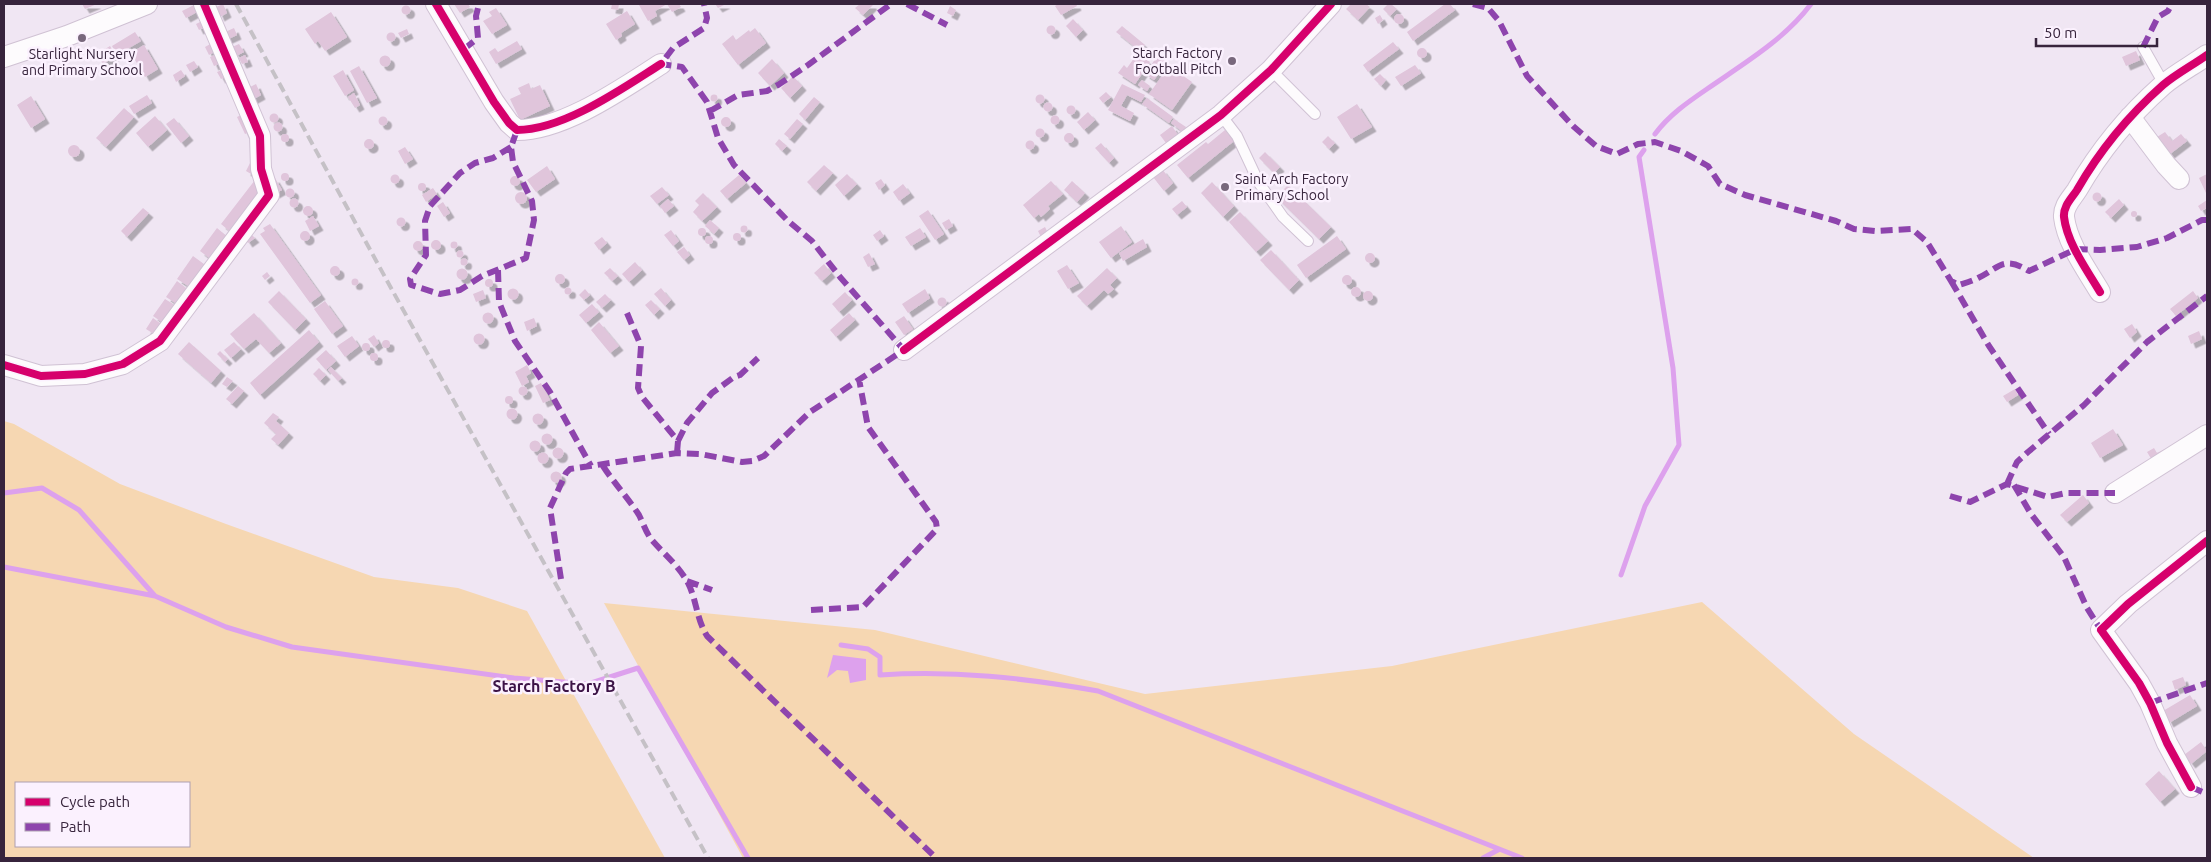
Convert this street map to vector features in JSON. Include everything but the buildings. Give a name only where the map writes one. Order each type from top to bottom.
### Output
[{"type":"street","points":[[4,57],[67,36],[147,4]]},
{"type":"street","points":[[4,365],[41,376],[85,374],[123,364],[160,341],[269,195],[261,169],[260,136],[204,4]]},
{"type":"street","points":[[436,4],[494,102],[509,123],[517,130],[537,128],[590,107],[661,64]]},
{"type":"street","points":[[904,350],[1221,115],[1271,70],[1331,4]]},
{"type":"street","points":[[2100,292],[2076,249],[2064,216],[2066,206],[2086,174],[2130,117],[2164,84],[2207,55]]},
{"type":"street","points":[[2130,117],[2166,165],[2179,179]]},
{"type":"street","points":[[2115,494],[2207,435]]},
{"type":"street","points":[[2191,787],[2167,743],[2150,703],[2139,683],[2101,630],[2128,604],[2207,541]]},
{"type":"lane","points":[[2143,48],[2164,84]]},
{"type":"lane","points":[[1271,70],[1315,114]]},
{"type":"lane","points":[[1221,115],[1237,136],[1259,183],[1283,217],[1308,241]]},
{"type":"shaded area","points":[[4,421],[14,424],[120,484],[226,524],[374,577],[458,588],[527,611],[665,858],[4,858]]},
{"type":"shaded area","points":[[1702,602],[1854,734],[2034,858],[743,858],[604,603],[875,630],[1145,694],[1392,666]]},
{"type":"shaded area","points":[[833,655],[866,659],[866,680],[850,683],[848,671],[837,670],[827,678]]},
{"type":"waterway","points":[[1655,134],[1666,121],[1686,104],[1776,40],[1811,4]]},
{"type":"waterway","points":[[1621,575],[1645,506],[1679,445],[1673,368],[1639,157],[1644,150]]},
{"type":"waterway","points":[[4,493],[42,488],[79,510],[155,596],[226,627],[292,647],[514,678],[588,684],[638,668],[748,858]]},
{"type":"waterway","points":[[4,567],[155,596]]},
{"type":"waterway","points":[[841,645],[868,649],[880,657],[880,675],[962,674],[1044,682],[1098,691],[1522,858]]},
{"type":"waterway","points":[[1483,858],[1498,850]]},
{"type":"railway","points":[[236,4],[391,288],[708,858]]},
{"type":"marked path","points":[[464,49],[478,38],[476,16],[479,4]]},
{"type":"marked path","points":[[561,579],[550,508],[566,473],[570,469],[677,453],[700,454],[742,462],[752,461],[764,456],[810,412],[904,350],[840,277],[812,241],[787,220],[734,165],[718,138],[707,102],[682,67],[661,64],[673,48],[704,28],[707,18],[704,4]]},
{"type":"marked path","points":[[710,111],[738,95],[767,91],[778,85],[891,4]]},
{"type":"marked path","points":[[907,4],[947,25]]},
{"type":"marked path","points":[[1473,4],[1488,8],[1499,21],[1527,76],[1573,126],[1596,146],[1617,154],[1638,144],[1655,142],[1681,151],[1708,166],[1720,184],[1745,195],[1836,221],[1854,229],[1875,231],[1912,229],[1927,242],[1951,281],[1959,285],[1978,278],[2002,265],[2013,264],[2029,271],[2076,249],[2100,250],[2137,247],[2167,238],[2202,220],[2207,220]]},
{"type":"marked path","points":[[2143,47],[2158,17],[2168,11],[2172,4]]},
{"type":"marked path","points":[[511,147],[493,158],[475,163],[460,173],[430,206],[425,221],[426,255],[410,279],[411,285],[440,294],[460,290],[482,276],[526,258],[534,220],[532,201],[513,162],[511,147],[517,130]]},
{"type":"marked path","points":[[498,270],[499,302],[515,341],[550,392],[591,466]]},
{"type":"marked path","points":[[1951,281],[1989,346],[2049,434]]},
{"type":"marked path","points":[[2007,484],[2017,462],[2084,405],[2147,342],[2207,296]]},
{"type":"marked path","points":[[627,313],[641,346],[638,388],[642,397],[678,441],[677,453]]},
{"type":"marked path","points":[[678,441],[687,423],[712,393],[734,377],[740,375],[758,358]]},
{"type":"marked path","points":[[811,610],[863,607],[937,529],[936,522],[868,427],[859,379]]},
{"type":"marked path","points":[[603,466],[639,515],[651,539],[676,565],[688,583],[707,636],[936,858]]},
{"type":"marked path","points":[[1950,496],[1970,502],[2007,484],[2048,497],[2066,493],[2115,493]]},
{"type":"marked path","points":[[2014,485],[2031,514],[2064,557],[2087,608],[2101,630]]},
{"type":"marked path","points":[[687,581],[712,590]]},
{"type":"marked path","points":[[2150,703],[2207,683]]},
{"type":"marked path","points":[[2191,787],[2207,794]]},
{"type":"cycle path","points":[[4,365],[41,376],[85,374],[123,364],[160,341],[269,195],[261,169],[260,136],[204,4]]},
{"type":"cycle path","points":[[436,4],[494,102],[509,123],[517,130],[554,123],[573,115],[611,95],[661,64]]},
{"type":"cycle path","points":[[904,350],[1221,115],[1271,70],[1331,4]]},
{"type":"cycle path","points":[[2100,292],[2069,237],[2064,217],[2066,206],[2105,147],[2138,108],[2168,81],[2207,55]]},
{"type":"cycle path","points":[[2191,787],[2167,743],[2150,703],[2139,683],[2101,630],[2128,604],[2207,541]]},
{"type":"place","name":"Starlight Nursery and Primary School","points":[[82,38]]},
{"type":"place","name":"Starch Factory Football Pitch","points":[[1232,61]]},
{"type":"place","name":"Saint Arch Factory Primary School","points":[[1225,187]]},
{"type":"district","name":"Starch Factory B","points":[[554,686]]}]
